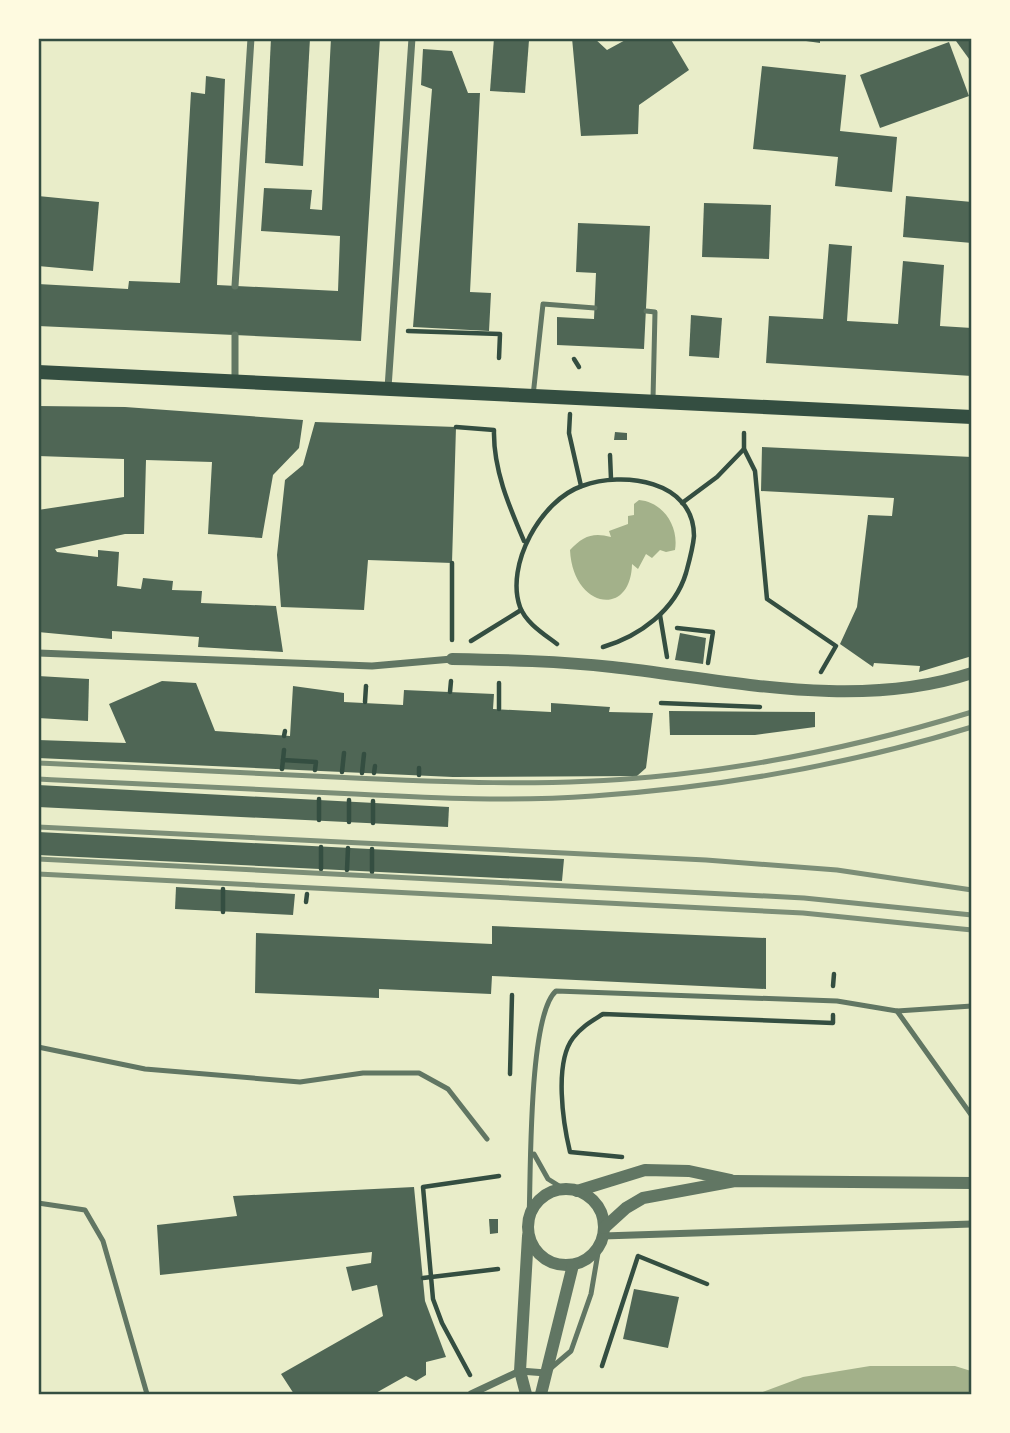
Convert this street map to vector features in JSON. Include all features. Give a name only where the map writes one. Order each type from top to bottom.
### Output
[{"type":"main road","points":[[38,372],[971,417]]},
{"type":"street","points":[[235,286],[251,38]]},
{"type":"street","points":[[388,388],[412,38]]},
{"type":"street","points":[[235,335],[235,381]]},
{"type":"street","points":[[38,653],[372,666],[452,656],[557,660],[668,669],[705,681],[811,688],[902,690],[971,673]]},
{"type":"street","points":[[526,1395],[520,1371],[529,1226],[543,1197],[645,1170],[689,1171],[735,1181]]},
{"type":"street","points":[[529,1226],[532,1244],[544,1258],[556,1264],[573,1265],[588,1259],[626,1208],[643,1198],[735,1181],[971,1183]]},
{"type":"street","points":[[570,1190],[599,1207],[602,1237]]},
{"type":"street","points":[[602,1237],[971,1223]]},
{"type":"street","points":[[541,1395],[573,1265]]},
{"type":"street","points":[[471,1395],[520,1371],[546,1373]]},
{"type":"lane","points":[[533,396],[543,304],[595,308]]},
{"type":"lane","points":[[646,311],[655,312],[653,402]]},
{"type":"lane","points":[[529,1226],[536,1055],[549,1002],[560,990],[832,1001],[897,1011],[971,1006]]},
{"type":"lane","points":[[897,1011],[971,1116]]},
{"type":"lane","points":[[38,1047],[145,1069],[300,1082],[363,1073],[419,1073],[448,1089],[487,1139]]},
{"type":"lane","points":[[532,1151],[548,1179],[570,1190]]},
{"type":"lane","points":[[38,1203],[85,1210],[103,1241],[147,1395]]},
{"type":"lane","points":[[546,1373],[570,1351],[591,1294],[602,1237]]},
{"type":"path","points":[[404,331],[500,334],[499,358]]},
{"type":"path","points":[[574,359],[579,368]]},
{"type":"path","points":[[456,427],[494,430],[494,447],[505,494],[524,541]]},
{"type":"path","points":[[569,433],[580,486]]},
{"type":"path","points":[[744,433],[744,449],[755,471],[767,599],[836,646],[811,688]]},
{"type":"path","points":[[682,503],[717,477],[744,449]]},
{"type":"path","points":[[610,455],[611,479]]},
{"type":"path","points":[[560,646],[537,630],[521,610],[516,591],[516,574],[524,541],[547,514],[580,486],[611,479],[651,483],[666,489],[682,503],[694,536],[680,594],[660,615],[637,632],[592,650]]},
{"type":"path","points":[[452,563],[452,656]]},
{"type":"path","points":[[464,645],[521,610]]},
{"type":"path","points":[[660,615],[668,669]]},
{"type":"path","points":[[677,628],[713,632],[705,681]]},
{"type":"path","points":[[450,692],[451,681]]},
{"type":"path","points":[[499,683],[499,709]]},
{"type":"path","points":[[365,702],[366,686]]},
{"type":"path","points":[[282,769],[284,750]]},
{"type":"path","points":[[342,772],[344,753]]},
{"type":"path","points":[[362,773],[364,754]]},
{"type":"path","points":[[283,760],[316,762],[315,770]]},
{"type":"path","points":[[374,773],[375,766]]},
{"type":"path","points":[[419,768],[419,775]]},
{"type":"path","points":[[319,799],[319,820]]},
{"type":"path","points":[[349,800],[349,822]]},
{"type":"path","points":[[373,802],[373,823]]},
{"type":"path","points":[[321,846],[321,869]]},
{"type":"path","points":[[347,870],[348,848]]},
{"type":"path","points":[[372,849],[372,872]]},
{"type":"path","points":[[223,889],[223,912]]},
{"type":"path","points":[[833,982],[834,974]]},
{"type":"path","points":[[510,1074],[512,995]]},
{"type":"path","points":[[645,1170],[632,1157],[570,1152],[561,1117],[565,1056],[571,1039],[603,1014],[833,1023],[833,1013]]},
{"type":"path","points":[[470,1375],[442,1322],[430,1277],[423,1187],[499,1177]]},
{"type":"path","points":[[602,1366],[638,1256],[707,1284]]},
{"type":"path","points":[[423,1278],[498,1269]]},
{"type":"shaded area","points":[[639,500],[662,510],[672,524],[675,550],[660,550],[652,558],[646,554],[638,569],[632,564],[629,581],[622,593],[613,599],[591,595],[581,585],[573,570],[570,550],[589,536],[611,537],[609,531],[628,524],[628,516],[634,515],[634,504]]},
{"type":"shaded area","points":[[870,1366],[955,1366],[971,1371],[971,1394],[757,1394],[803,1377]]},
{"type":"building","points":[[271,38],[310,38],[303,166],[265,163]]},
{"type":"building","points":[[331,38],[380,38],[361,341],[38,326],[38,284],[128,289],[129,281],[180,283],[191,92],[205,94],[206,76],[225,79],[217,285],[338,291],[340,236],[261,231],[264,188],[312,190],[310,209],[322,210]]},
{"type":"building","points":[[494,38],[529,40],[525,93],[490,91]]},
{"type":"building","points":[[572,38],[594,38],[607,50],[629,38],[670,38],[689,70],[639,105],[638,134],[581,136]]},
{"type":"building","points":[[820,38],[820,43],[799,40]]},
{"type":"building","points":[[959,38],[972,38],[972,63],[956,41]]},
{"type":"building","points":[[949,42],[969,96],[880,128],[860,75]]},
{"type":"building","points":[[423,49],[452,51],[468,93],[480,93],[470,292],[491,293],[489,331],[413,327],[432,89],[421,85]]},
{"type":"building","points":[[762,66],[846,75],[840,131],[897,137],[892,192],[835,186],[838,157],[753,149]]},
{"type":"building","points":[[38,196],[99,202],[93,271],[38,266]]},
{"type":"building","points":[[906,196],[972,202],[972,243],[903,237]]},
{"type":"building","points":[[704,203],[771,205],[769,259],[702,257]]},
{"type":"building","points":[[578,223],[650,226],[644,349],[557,345],[557,317],[594,319],[596,273],[576,272]]},
{"type":"building","points":[[829,244],[852,246],[847,321],[898,324],[903,261],[944,265],[940,326],[972,328],[972,376],[766,363],[769,316],[823,319]]},
{"type":"building","points":[[691,315],[722,318],[719,358],[689,356]]},
{"type":"building","points":[[38,406],[125,407],[303,420],[299,448],[273,475],[262,538],[208,534],[212,462],[146,460],[144,534],[125,534],[55,549],[57,552],[98,557],[98,550],[119,552],[117,586],[141,589],[143,578],[173,581],[172,590],[202,591],[201,603],[276,606],[283,652],[198,647],[199,637],[112,631],[112,639],[38,632],[41,553],[38,554],[38,510],[124,497],[124,459],[38,456]]},
{"type":"building","points":[[315,422],[456,427],[452,563],[368,560],[364,610],[281,607],[277,555],[285,480],[303,465]]},
{"type":"building","points":[[615,432],[627,433],[627,440],[614,440]]},
{"type":"building","points":[[762,447],[972,457],[972,656],[919,672],[920,666],[874,663],[873,667],[840,644],[857,607],[868,515],[892,516],[894,498],[761,491]]},
{"type":"building","points":[[680,633],[706,638],[703,664],[675,660]]},
{"type":"building","points":[[38,676],[89,679],[88,721],[38,718]]},
{"type":"building","points":[[162,681],[196,683],[215,731],[290,736],[293,686],[344,693],[344,702],[403,705],[404,690],[494,694],[493,709],[551,712],[551,703],[610,707],[609,712],[653,713],[646,768],[637,776],[453,777],[38,758],[38,740],[126,743],[109,704]]},
{"type":"building","points":[[669,711],[815,712],[815,727],[755,735],[670,735]]},
{"type":"building","points":[[38,785],[449,807],[448,827],[38,807]]},
{"type":"building","points":[[38,832],[564,859],[562,881],[38,855]]},
{"type":"building","points":[[176,887],[295,894],[293,915],[175,909]]},
{"type":"building","points":[[492,926],[766,938],[766,989],[492,976],[491,994],[379,989],[379,998],[255,993],[256,933],[492,944]]},
{"type":"building","points":[[414,1187],[425,1301],[446,1357],[426,1362],[426,1375],[416,1381],[406,1376],[374,1394],[294,1394],[281,1374],[383,1316],[377,1285],[352,1291],[346,1267],[371,1263],[372,1252],[160,1275],[157,1225],[237,1216],[233,1196]]},
{"type":"building","points":[[489,1219],[498,1219],[498,1233],[490,1234]]},
{"type":"building","points":[[634,1289],[679,1297],[668,1348],[623,1339]]},
{"type":"railway","points":[[38,763],[453,782],[612,780],[692,773],[773,760],[853,744],[972,712]]},
{"type":"railway","points":[[38,779],[444,798],[563,798],[689,787],[784,772],[879,753],[972,727]]},
{"type":"railway","points":[[38,827],[706,860],[837,870],[972,890]]},
{"type":"railway","points":[[38,859],[804,898],[972,915]]},
{"type":"railway","points":[[38,874],[803,913],[972,930]]}]
